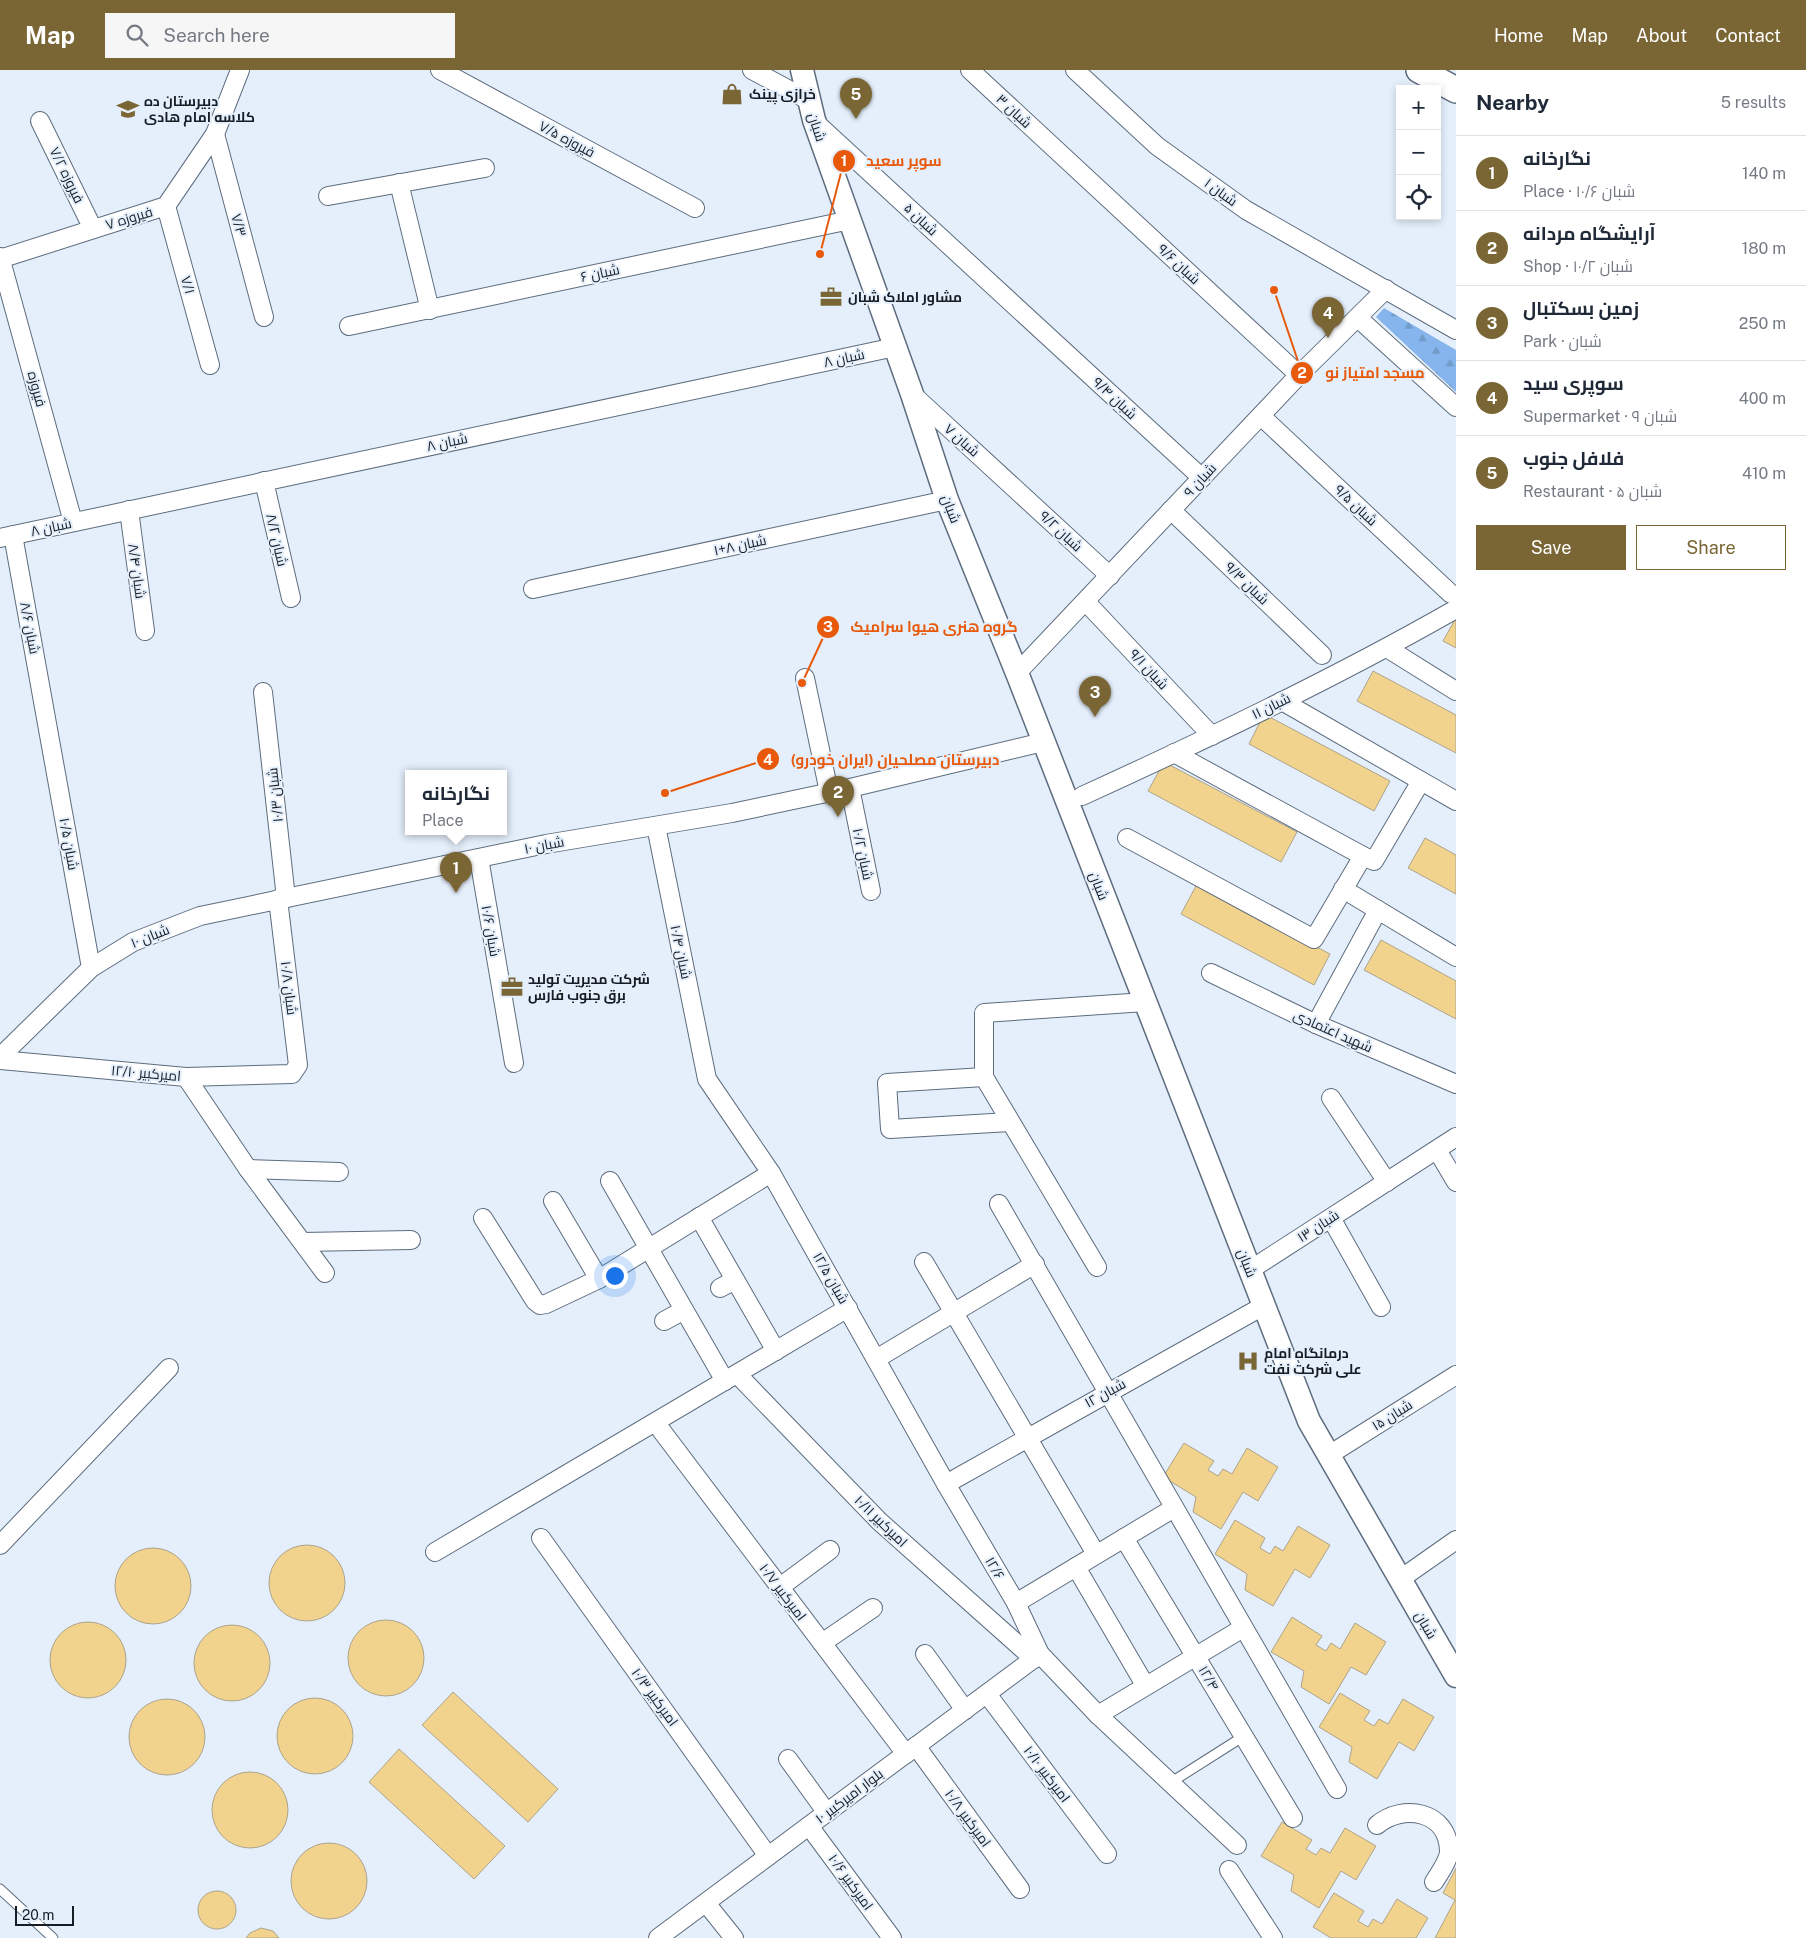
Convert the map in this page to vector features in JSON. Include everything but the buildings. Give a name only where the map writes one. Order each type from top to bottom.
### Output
[{"type":"main road","points":[[1419,70],[1456,90]]},
{"type":"street","name":"۷/۵ فیروزه","points":[[440,70],[695,208]]},
{"type":"street","name":"۵ شبان","points":[[752,70],[811,110],[1029,319]]},
{"type":"street","name":"شبان","points":[[802,70],[811,110],[912,394],[947,500],[1017,673],[1309,1421],[1456,1676]]},
{"type":"street","name":"۳ شبان","points":[[970,70],[1058,153]]},
{"type":"street","name":"۱ شبان","points":[[1075,70],[1157,146],[1246,210],[1456,330]]},
{"type":"street","name":"۷ فیروزه","points":[[1,258],[166,206],[214,134],[239,71]]},
{"type":"street","name":"۷/۲ فیروزه","points":[[40,121],[93,229]]},
{"type":"street","name":"۷/۳","points":[[214,134],[264,317]]},
{"type":"street","name":"۹/۶ شبان","points":[[1058,153],[1299,375]]},
{"type":"street","points":[[328,196],[485,168]]},
{"type":"street","points":[[399,184],[430,310]]},
{"type":"street","name":"۷/۱","points":[[166,206],[210,365]]},
{"type":"street","name":"۶ شبان","points":[[349,326],[850,220]]},
{"type":"street","name":"فیروزه","points":[[1,258],[73,522]]},
{"type":"street","name":"۹ شبان","points":[[1017,673],[1299,375],[1386,289]]},
{"type":"street","points":[[1358,318],[1456,407]]},
{"type":"street","name":"۹/۴ شبان","points":[[1029,319],[1202,478]]},
{"type":"street","name":"۸ شبان","points":[[6,536],[895,347]]},
{"type":"street","name":"۷ شبان","points":[[912,394],[1011,485]]},
{"type":"street","name":"۹/۵ شبان","points":[[1261,416],[1453,602]]},
{"type":"street","name":"۸/۲ شبان","points":[[264,481],[290,598]]},
{"type":"street","name":"۹/۲ شبان","points":[[1011,485],[1110,576]]},
{"type":"street","name":"۱+۸ شبان","points":[[533,589],[947,500]]},
{"type":"street","name":"۸/۴ شبان","points":[[129,510],[145,631]]},
{"type":"street","name":"۹/۳ شبان","points":[[1171,510],[1322,655]]},
{"type":"street","name":"۸/۶ شبان","points":[[6,536],[47,720]]},
{"type":"street","name":"۹/۱ شبان","points":[[1086,602],[1212,736]]},
{"type":"street","name":"۱۱ شبان","points":[[1082,796],[1212,736],[1387,648],[1453,602]]},
{"type":"street","points":[[1387,648],[1456,691]]},
{"type":"street","points":[[805,678],[829,792]]},
{"type":"street","name":"۱۰/۳ شبان","points":[[263,692],[282,899]]},
{"type":"street","points":[[1282,701],[1456,801]]},
{"type":"street","name":"۱۰/۵ شبان","points":[[47,720],[91,968]]},
{"type":"street","name":"۱۰ شبان","points":[[0,1059],[91,968],[132,942],[200,916],[479,858],[732,813],[850,788],[1043,742]]},
{"type":"street","points":[[1174,754],[1374,861],[1421,781]]},
{"type":"street","name":"۱۰/۲ شبان","points":[[850,788],[871,891]]},
{"type":"street","name":"۱۰/۴ شبان","points":[[656,826],[707,1079]]},
{"type":"street","points":[[1127,838],[1314,939],[1363,856]]},
{"type":"street","name":"۱۰/۶ شبان","points":[[479,858],[514,1063]]},
{"type":"street","points":[[1343,889],[1456,957]]},
{"type":"street","name":"۱۰/۸ شبان","points":[[282,899],[298,1065],[292,1074]]},
{"type":"street","points":[[1316,1024],[1378,910]]},
{"type":"street","name":"شهید اعتمادی","points":[[1212,973],[1316,1024],[1456,1084]]},
{"type":"street","points":[[1097,1266],[984,1077],[984,1014],[1145,1002]]},
{"type":"street","name":"۱۲/۱۰ امیرکبیر","points":[[0,1059],[186,1077],[292,1074]]},
{"type":"street","points":[[186,1077],[248,1169],[325,1273]]},
{"type":"street","points":[[984,1077],[888,1083],[890,1129],[1010,1122]]},
{"type":"street","name":"۱۲/۵ شبان","points":[[707,1079],[771,1173],[946,1484]]},
{"type":"street","points":[[1331,1098],[1387,1182]]},
{"type":"street","name":"۱۳ شبان","points":[[1250,1270],[1456,1137]]},
{"type":"street","points":[[1437,1150],[1456,1182]]},
{"type":"street","points":[[248,1169],[340,1172]]},
{"type":"street","points":[[483,1218],[535,1301],[540,1305],[599,1279],[771,1173]]},
{"type":"street","name":"۱۰/۱۱ امیرکبیر","points":[[610,1180],[684,1310],[731,1378],[879,1521],[1037,1657]]},
{"type":"street","points":[[553,1201],[599,1279]]},
{"type":"street","points":[[999,1204],[1035,1264],[1106,1393],[1337,1789]]},
{"type":"street","points":[[699,1218],[728,1284],[776,1351]]},
{"type":"street","points":[[1331,1218],[1381,1307]]},
{"type":"street","points":[[303,1242],[411,1240]]},
{"type":"street","points":[[924,1262],[1096,1554]]},
{"type":"street","points":[[876,1359],[955,1314],[1035,1264]]},
{"type":"street","name":"۱۲ شبان","points":[[946,1484],[1026,1437],[1265,1305]]},
{"type":"street","points":[[435,1552],[848,1308]]},
{"type":"street","points":[[664,1321],[684,1310]]},
{"type":"street","points":[[0,1545],[169,1368]]},
{"type":"street","name":"۱۵ شبان","points":[[1329,1455],[1456,1375]]},
{"type":"street","name":"۱۰/۷ امیرکبیر","points":[[661,1430],[822,1643],[911,1750]]},
{"type":"street","name":"۱۲/۶","points":[[946,1484],[1016,1603],[1037,1657]]},
{"type":"street","points":[[1016,1603],[1174,1508]]},
{"type":"street","name":"۱۰/۳ امیرکبیر","points":[[541,1538],[768,1856]]},
{"type":"street","name":"۱۲/۴","points":[[1124,1538],[1196,1655],[1292,1818]]},
{"type":"street","points":[[1399,1580],[1456,1540]]},
{"type":"street","points":[[780,1587],[830,1550]]},
{"type":"street","points":[[1076,1567],[1145,1685]]},
{"type":"street","points":[[822,1643],[873,1608]]},
{"type":"street","points":[[1098,1715],[1242,1628]]},
{"type":"street","points":[[925,1654],[965,1710]]},
{"type":"street","points":[[1037,1657],[1237,1845]]},
{"type":"street","name":"۱۰ بلوار امیرکبیر","points":[[658,1938],[1037,1657]]},
{"type":"street","name":"۱۰/۱۰ امیرکبیر","points":[[987,1694],[1107,1854]]},
{"type":"street","name":"۱۰/۸ امیرکبیر","points":[[911,1750],[1020,1889]]},
{"type":"street","points":[[788,1758],[827,1812]]},
{"type":"street","points":[[1377,1824],[1384,1819],[1405,1811],[1426,1814],[1450,1827],[1449,1852],[1434,1882]]},
{"type":"street","name":"۱۰/۶ امیرکبیر","points":[[809,1826],[892,1938]]},
{"type":"street","points":[[1229,1870],[1273,1938]]},
{"type":"street","points":[[706,1903],[734,1938]]},
{"type":"lane","points":[[1170,1782],[1244,1736]]},
{"type":"lane","points":[[0,1889],[53,1938]]},
{"type":"green space","points":[[1384,308],[1456,350],[1456,392],[1376,317]]},
{"type":"place","name":"خرازی پینک","points":[[732,94]]},
{"type":"place","name":"دبیرستان ده کلاسه امام هادی","points":[[128,109]]},
{"type":"place","name":"فلافل جنوب","points":[[856,119]]},
{"type":"place","name":"سوپر سعید","points":[[820,254]]},
{"type":"place","name":"مسجد امتیاز نو","points":[[1274,290]]},
{"type":"place","name":"مشاور املاک شبان","points":[[831,297]]},
{"type":"place","name":"سوپری سید","points":[[1328,338]]},
{"type":"place","name":"گروه هنری هیوا سرامیک","points":[[802,683]]},
{"type":"place","name":"زمین بسکتبال","points":[[1095,717]]},
{"type":"place","name":"دبیرستان مصلحیان (ایران خودرو)","points":[[665,793]]},
{"type":"place","name":"آرایشگاه مردانه","points":[[838,817]]},
{"type":"place","name":"نگارخانه","points":[[456,893]]},
{"type":"place","name":"شرکت مدیریت تولید برق جنوب فارس","points":[[512,987]]},
{"type":"place","name":"درمانگاه امام علی شرکت نفت","points":[[1248,1361]]}]
